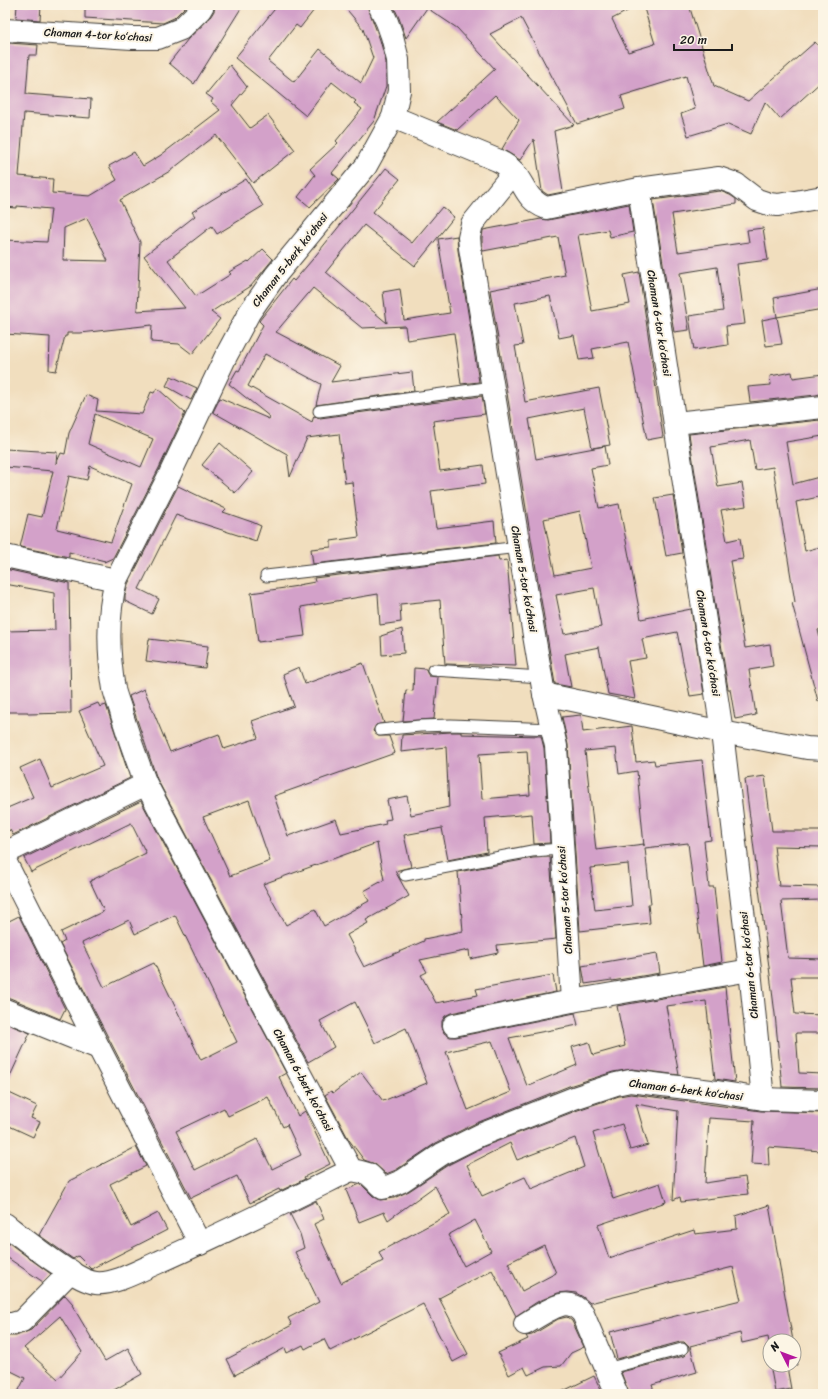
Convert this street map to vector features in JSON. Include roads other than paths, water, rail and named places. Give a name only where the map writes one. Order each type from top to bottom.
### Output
[{"type":"street","name":"Chaman 4-tor koʻchasi","points":[[5,30],[132,38],[158,38],[181,29],[203,5]]},
{"type":"street","name":"Chaman 5-berk koʻchasi","points":[[116,580],[170,474],[248,313],[275,276],[366,166],[393,117],[398,91],[398,60],[390,29],[379,5]]},
{"type":"street","points":[[393,117],[498,160],[514,172],[528,195],[536,204],[546,208],[639,189],[719,178],[736,184],[757,200],[768,204],[778,205],[823,197]]},
{"type":"street","name":"Chaman 5-tor koʻchasi","points":[[514,172],[472,224],[469,237],[519,547],[543,686],[556,746],[572,1001]]},
{"type":"street","name":"Chaman 6-tor koʻchasi","points":[[639,189],[722,732],[750,970],[763,1099]]},
{"type":"street","points":[[675,422],[823,407]]},
{"type":"street","points":[[5,556],[116,580]]},
{"type":"street","name":"Chaman 6-berk koʻchasi","points":[[116,580],[110,614],[110,650],[115,690],[128,734],[146,784],[351,1170],[367,1174],[376,1184],[383,1188],[390,1186],[402,1181],[442,1154],[480,1135],[574,1098],[630,1081],[763,1099]]},
{"type":"street","points":[[543,686],[722,732],[807,748],[823,749]]},
{"type":"street","points":[[5,853],[146,784]]},
{"type":"street","points":[[5,861],[200,1244]]},
{"type":"street","points":[[454,1025],[572,1001],[750,970]]},
{"type":"street","points":[[5,1010],[99,1048]]},
{"type":"street","points":[[763,1099],[823,1101]]},
{"type":"street","points":[[5,1224],[70,1271],[91,1282],[106,1283],[124,1277],[200,1244],[351,1170]]},
{"type":"street","points":[[5,1324],[12,1324],[22,1321],[70,1271]]},
{"type":"street","points":[[525,1324],[562,1304],[572,1305],[578,1308],[583,1314],[617,1394]]},
{"type":"lane","points":[[319,411],[493,387]]},
{"type":"lane","points":[[266,576],[519,547]]},
{"type":"lane","points":[[433,670],[543,686]]},
{"type":"lane","points":[[380,730],[451,725],[552,729]]},
{"type":"lane","points":[[405,875],[532,851],[562,849]]},
{"type":"lane","points":[[606,1368],[682,1349]]}]
